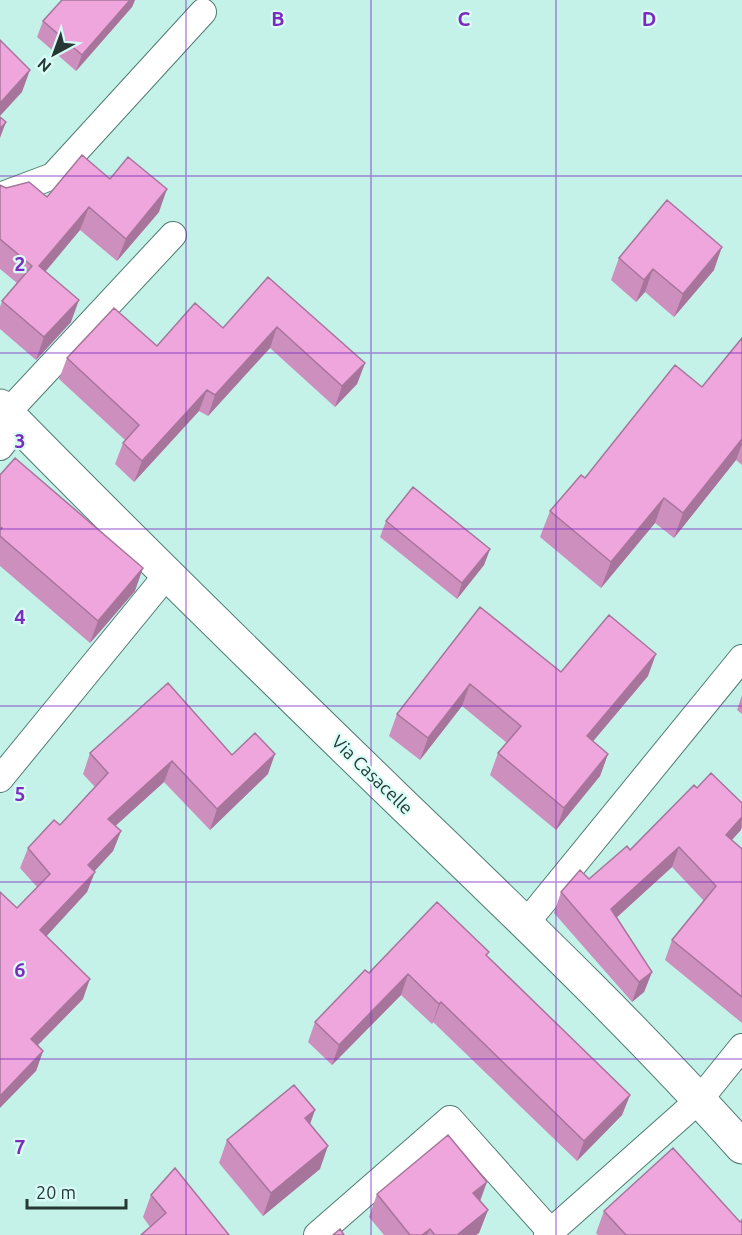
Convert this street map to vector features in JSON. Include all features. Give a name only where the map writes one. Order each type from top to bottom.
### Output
[{"type":"street","points":[[0,196],[53,176],[203,12]]},
{"type":"street","points":[[6,423],[173,235]]},
{"type":"street","name":"Via Casacelle","points":[[6,423],[525,923],[700,1099],[742,1146]]},
{"type":"street","points":[[0,779],[166,576]]},
{"type":"street","points":[[525,923],[742,658]]},
{"type":"street","points":[[317,1235],[450,1119],[549,1234],[700,1099],[742,1047]]},
{"type":"building","points":[[62,0],[130,0],[82,55],[43,21]]},
{"type":"building","points":[[0,40],[30,70],[0,103]]},
{"type":"building","points":[[0,117],[6,122],[0,129]]},
{"type":"building","points":[[82,155],[110,179],[128,157],[167,189],[126,239],[89,207],[39,266],[79,300],[44,337],[2,301],[32,266],[0,239],[0,185],[6,188],[29,182],[47,197]]},
{"type":"building","points":[[667,200],[722,247],[683,294],[653,269],[644,280],[619,258]]},
{"type":"building","points":[[268,277],[365,363],[342,386],[277,327],[215,395],[207,390],[142,461],[123,443],[139,425],[67,358],[114,308],[157,346],[195,303],[223,328]]},
{"type":"building","points":[[742,338],[742,439],[683,513],[664,498],[611,562],[550,511],[581,475],[585,478],[675,365],[702,387]]},
{"type":"building","points":[[15,458],[143,568],[98,621],[0,536],[2,528],[0,527],[0,475]]},
{"type":"building","points":[[413,487],[490,549],[462,583],[386,521]]},
{"type":"building","points":[[480,607],[561,672],[609,615],[656,654],[587,736],[608,754],[564,808],[498,753],[521,726],[470,684],[428,738],[397,714]]},
{"type":"building","points":[[168,683],[232,755],[255,733],[275,754],[217,809],[172,761],[108,819],[121,831],[88,865],[95,872],[40,930],[90,979],[31,1039],[43,1051],[0,1096],[0,892],[17,908],[50,874],[28,848],[54,820],[60,825],[108,773],[90,753]]},
{"type":"building","points":[[711,773],[742,803],[742,817],[726,835],[742,849],[742,997],[672,940],[716,886],[679,847],[611,909],[652,972],[639,982],[561,892],[580,870],[589,879],[627,846],[630,850],[694,785],[697,788]]},
{"type":"building","points":[[437,902],[489,952],[486,955],[630,1095],[584,1141],[441,1002],[439,1004],[408,974],[339,1045],[315,1022],[365,970],[369,973]]},
{"type":"building","points":[[294,1085],[315,1110],[305,1118],[328,1146],[271,1193],[227,1140]]},
{"type":"building","points":[[448,1135],[487,1182],[473,1193],[488,1210],[457,1235],[435,1235],[430,1229],[422,1235],[410,1235],[377,1194]]},
{"type":"building","points":[[673,1148],[740,1222],[742,1220],[742,1235],[626,1235],[604,1211]]},
{"type":"building","points":[[175,1168],[229,1235],[141,1235],[166,1213],[151,1195]]},
{"type":"building","points":[[340,1229],[344,1235],[333,1235]]}]
